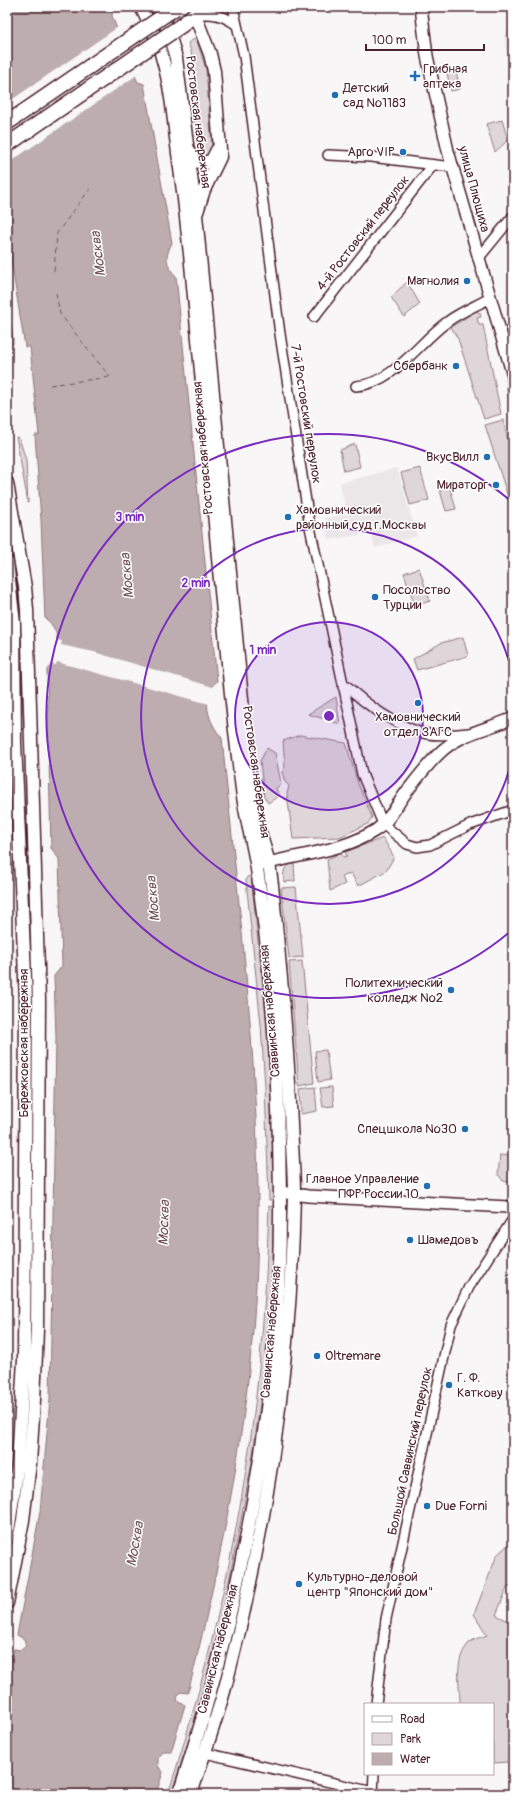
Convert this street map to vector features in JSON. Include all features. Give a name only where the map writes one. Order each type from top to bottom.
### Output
[{"type":"main road","name":"Ростовская набережная","points":[[141,7],[156,38],[162,56],[171,96],[186,214],[235,725],[247,822],[256,867]]},
{"type":"main road","name":"Ростовская набережная","points":[[157,7],[168,30],[176,58],[196,215],[248,762],[257,822],[269,863]]},
{"type":"main road","points":[[7,123],[175,7]]},
{"type":"main road","points":[[7,145],[182,25],[199,11],[214,71],[220,157],[204,190],[196,215]]},
{"type":"main road","points":[[187,143],[195,161],[200,164],[212,160],[217,150],[218,137]]},
{"type":"main road","name":"Бережковская набережная","points":[[7,483],[25,587],[27,610],[39,1001],[37,1330],[34,1400],[30,1463],[22,1520],[7,1603]]},
{"type":"main road","name":"Бережковская набережная","points":[[7,562],[14,665],[15,742],[26,1000],[26,1136],[22,1400],[18,1463],[7,1538]]},
{"type":"main road","name":"Саввинская набережная","points":[[191,1794],[228,1676],[263,1520],[286,1344],[294,1194],[288,1057],[269,863]]},
{"type":"main road","name":"Саввинская набережная","points":[[179,1794],[193,1751],[222,1645],[249,1518],[267,1403],[274,1344],[280,1192],[275,1051],[256,867]]},
{"type":"street","name":"7-й Ростовский переулок","points":[[233,7],[244,56],[280,334],[310,527],[362,774],[383,824]]},
{"type":"street","name":"улица Плющиха","points":[[421,7],[427,56],[452,167],[512,374]]},
{"type":"street","points":[[199,11],[221,16],[237,25]]},
{"type":"street","points":[[328,155],[371,157],[452,167]]},
{"type":"street","name":"4-й Ростовский переулок","points":[[314,317],[433,165]]},
{"type":"street","points":[[478,259],[513,216]]},
{"type":"street","points":[[356,386],[366,386],[385,377],[447,322],[490,298]]},
{"type":"street","points":[[512,374],[513,392]]},
{"type":"street","points":[[10,612],[27,610]]},
{"type":"street","points":[[14,665],[16,660],[20,657],[25,659],[28,664]]},
{"type":"street","points":[[344,689],[348,687],[377,710],[420,732],[446,734],[469,733]]},
{"type":"street","points":[[256,867],[343,846],[364,837],[383,824],[409,789],[443,750],[456,740],[469,733],[513,718]]},
{"type":"street","points":[[383,824],[407,844],[417,847],[430,845],[470,825],[513,810]]},
{"type":"street","points":[[280,1192],[508,1207],[513,1210]]},
{"type":"street","name":"Большой Саввинский переулок","points":[[376,1703],[386,1619],[451,1326],[469,1287],[513,1219]]},
{"type":"street","points":[[205,1753],[373,1793],[374,1775]]},
{"type":"shaded area","points":[[513,26],[513,60],[507,55],[504,35]]},
{"type":"shaded area","points":[[397,468],[417,536],[375,548],[371,533],[329,540],[325,518],[347,514],[340,483]]},
{"type":"green space","points":[[196,38],[206,69],[212,149],[210,155],[206,158],[199,157],[195,120],[193,63],[191,50],[188,43]]},
{"type":"green space","points":[[456,71],[460,89],[451,91],[447,73]]},
{"type":"green space","points":[[502,120],[508,140],[495,152],[486,124]]},
{"type":"green space","points":[[407,282],[420,304],[404,317],[391,297]]},
{"type":"green space","points":[[7,295],[13,344],[7,348]]},
{"type":"green space","points":[[476,311],[480,313],[481,317],[477,318],[479,325],[483,325],[501,414],[484,419],[458,339],[451,327]]},
{"type":"green space","points":[[503,420],[513,461],[513,513],[485,425]]},
{"type":"green space","points":[[16,437],[19,438],[26,460],[28,503]]},
{"type":"green space","points":[[355,444],[360,467],[344,471],[340,450]]},
{"type":"green space","points":[[420,468],[429,500],[410,505],[401,473]]},
{"type":"green space","points":[[449,484],[456,509],[446,511],[439,487]]},
{"type":"green space","points":[[419,568],[430,601],[415,606],[404,573]]},
{"type":"green space","points":[[463,637],[468,656],[417,670],[413,659],[441,643]]},
{"type":"green space","points":[[336,697],[340,724],[308,714]]},
{"type":"green space","points":[[300,735],[346,743],[358,784],[372,817],[369,823],[340,837],[293,839],[287,794],[289,786],[285,782],[282,772],[285,767],[283,741]]},
{"type":"green space","points":[[267,748],[275,753],[281,783],[276,789],[280,795],[268,803],[264,797],[260,761]]},
{"type":"green space","points":[[383,838],[394,857],[386,871],[358,886],[351,873],[342,877],[345,884],[330,891],[327,859],[341,853],[343,857],[347,856],[345,852]]},
{"type":"green space","points":[[294,864],[295,881],[284,882],[284,870],[288,866]]},
{"type":"green space","points":[[251,876],[267,1025],[271,1084],[274,1200],[269,1200],[261,1025],[246,880],[247,877]]},
{"type":"green space","points":[[296,887],[303,957],[289,958],[281,888]]},
{"type":"green space","points":[[302,961],[314,1083],[299,1086],[289,962]]},
{"type":"green space","points":[[326,1050],[330,1080],[318,1082],[315,1051]]},
{"type":"green space","points":[[315,1087],[317,1111],[301,1114],[300,1089]]},
{"type":"green space","points":[[332,1087],[334,1106],[323,1107],[320,1088]]},
{"type":"green space","points":[[500,1155],[513,1156],[513,1183],[503,1181],[498,1174]]},
{"type":"green space","points":[[269,1206],[274,1207],[271,1293],[266,1359],[252,1462],[223,1612],[202,1700],[171,1794],[168,1794],[199,1692],[212,1640],[235,1536],[244,1484],[252,1431],[260,1357]]},
{"type":"green space","points":[[513,1540],[513,1586],[508,1586],[496,1615],[513,1623],[513,1756],[508,1762],[494,1763],[494,1703],[460,1703],[459,1664],[461,1656],[470,1642],[487,1635],[474,1614],[497,1555]]},
{"type":"water","name":"Москва","points":[[7,7],[113,7],[112,16],[136,78],[138,82],[144,84],[172,243],[168,252],[167,260],[172,272],[176,276],[217,681],[212,688],[207,702],[213,725],[222,738],[251,1030],[257,1147],[258,1205],[257,1267],[247,1390],[228,1512],[203,1633],[188,1693],[180,1692],[177,1697],[178,1702],[185,1705],[171,1752],[163,1752],[158,1758],[158,1766],[163,1772],[156,1794],[7,1794],[7,1670],[14,1649],[21,1650],[26,1646],[24,1639],[17,1635],[40,1512],[50,1399],[56,1037],[54,976],[62,966],[59,859],[51,848],[47,670],[55,657],[58,643],[57,636],[51,623],[45,618],[41,520],[35,435],[39,435],[30,347],[25,347],[7,235]]},
{"type":"pier","points":[[118,27],[137,75],[7,164],[7,103]]},
{"type":"pier","points":[[56,640],[62,641],[61,645],[94,652],[213,687],[214,684],[216,685],[210,695],[209,708],[209,704],[57,662],[56,665],[51,664],[54,659]]},
{"type":"ferry route","points":[[54,271],[57,233],[90,189]]},
{"type":"ferry route","points":[[56,293],[60,314],[110,377]]},
{"type":"ferry route","points":[[50,385],[110,377]]},
{"type":"place","name":"Грибная аптека","points":[[415,76]]},
{"type":"place","name":"Детский сад №1183","points":[[335,95]]},
{"type":"place","name":"Арго VIP","points":[[403,152]]},
{"type":"place","name":"Магнолия","points":[[467,281]]},
{"type":"place","name":"Сбербанк","points":[[456,366]]},
{"type":"place","name":"ВкусВилл","points":[[487,457]]},
{"type":"place","name":"Мираторг","points":[[496,485]]},
{"type":"place","name":"Хамовнический районный суд г.Москвы","points":[[288,517]]},
{"type":"place","name":"Посольство Турции","points":[[375,597]]},
{"type":"place","name":"Хамовнический отдел ЗАГС","points":[[418,703]]},
{"type":"place","name":"Политехнический колледж №2","points":[[451,990]]},
{"type":"place","name":"Спецшкола №30","points":[[465,1129]]},
{"type":"place","name":"Главное Управление ПФР России 10","points":[[427,1186]]},
{"type":"place","name":"Шамедовъ","points":[[410,1240]]},
{"type":"place","name":"Oltremare","points":[[317,1356]]},
{"type":"place","name":"Г. Ф. Каткову","points":[[449,1385]]},
{"type":"place","name":"Due Forni","points":[[427,1506]]},
{"type":"place","name":"Культурно-деловой центр \"Японский дом\"","points":[[299,1584]]}]
